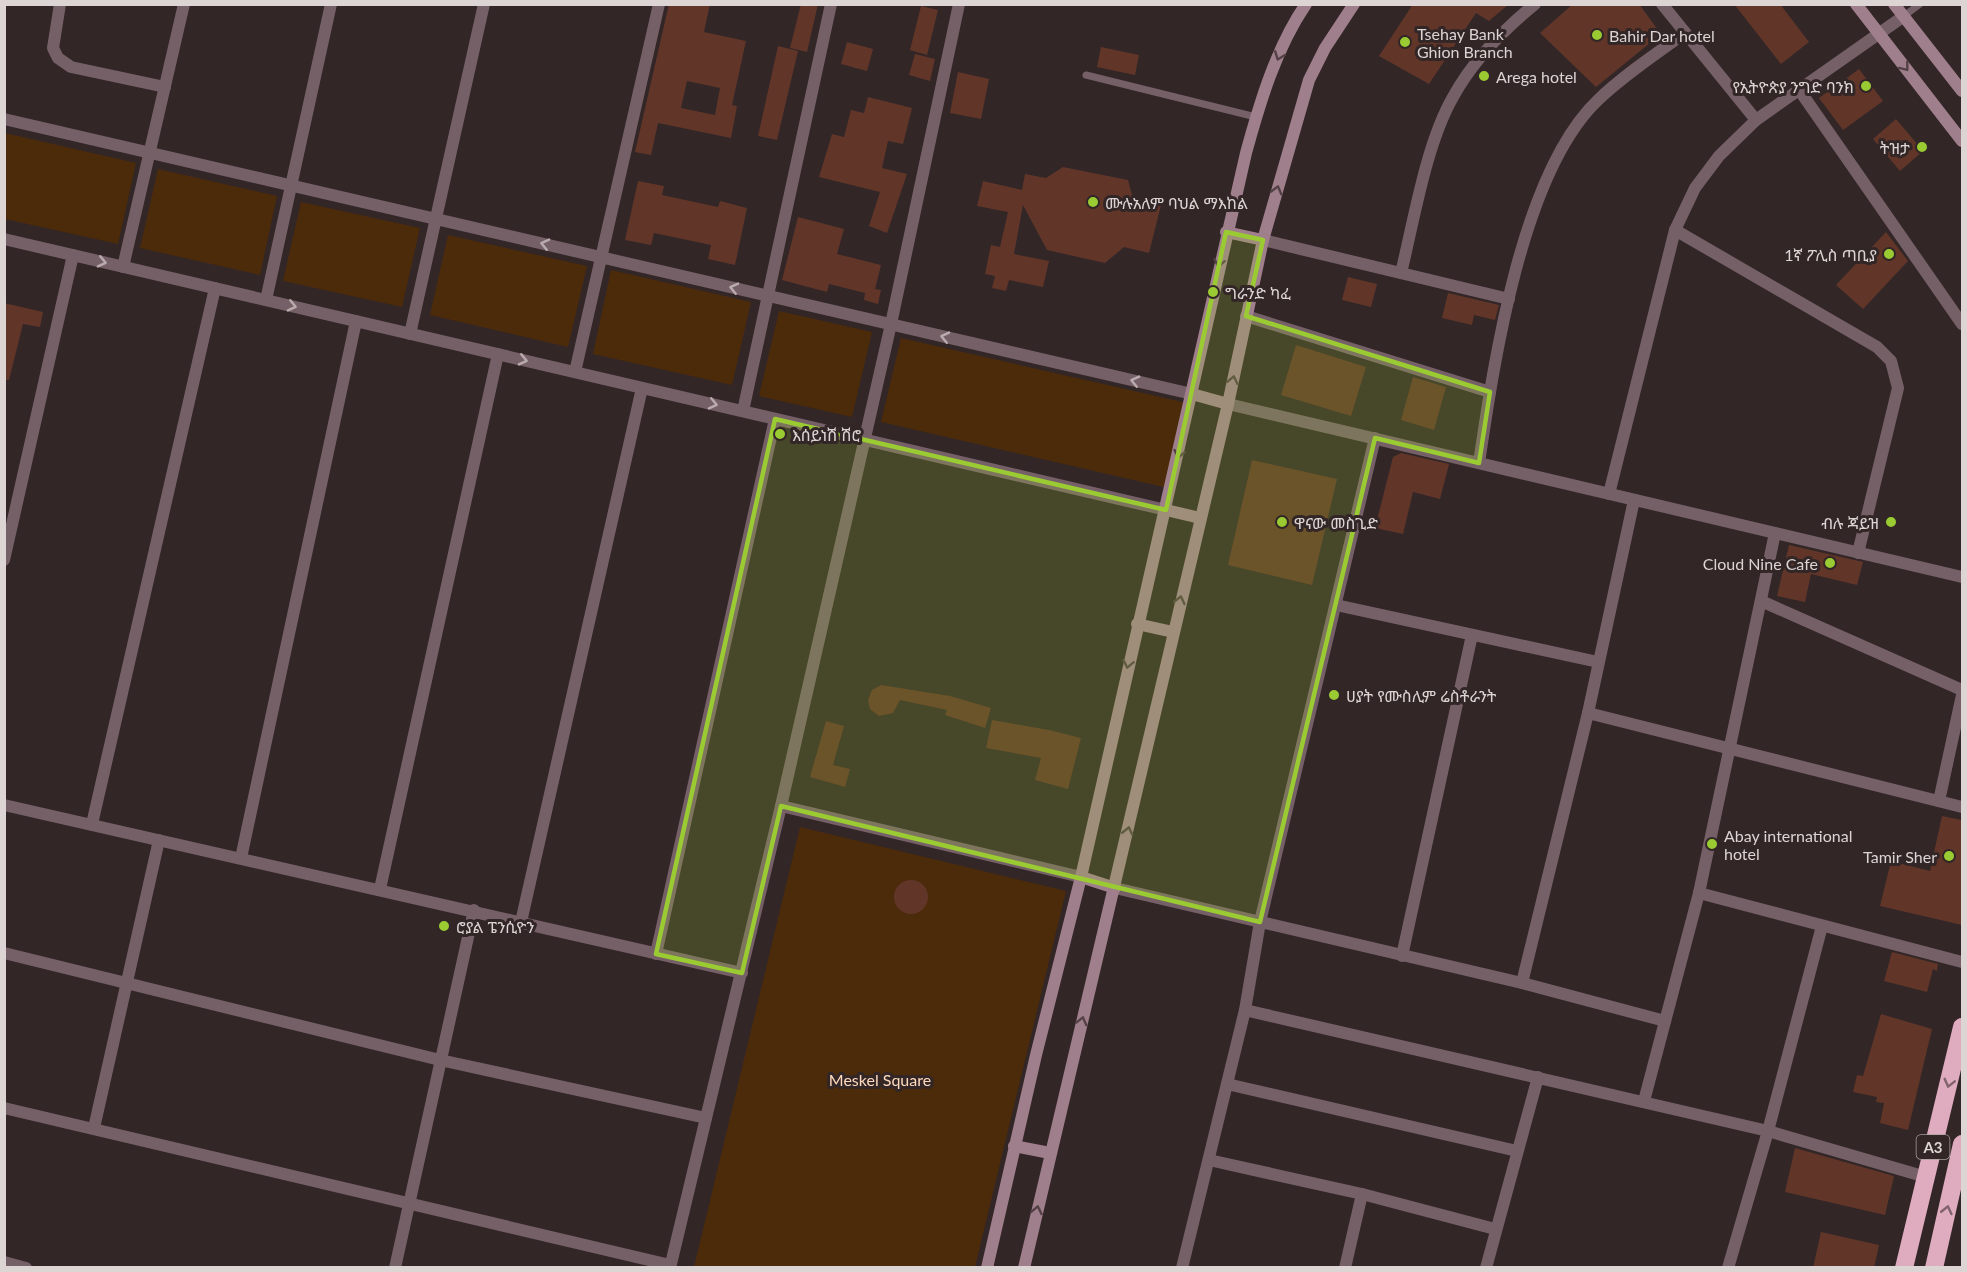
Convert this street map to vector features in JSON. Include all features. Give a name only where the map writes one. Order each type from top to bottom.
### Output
[{"type":"highway","name":"A3","points":[[1904,1268],[1962,1027]]},
{"type":"highway","name":"A3","points":[[1934,1268],[1962,1144]]},
{"type":"street","points":[[60,4],[52,48],[58,58],[71,67],[165,87]]},
{"type":"street","points":[[123,267],[184,4]]},
{"type":"street","points":[[266,300],[331,4]]},
{"type":"street","points":[[410,334],[484,4]]},
{"type":"street","points":[[575,372],[659,4]]},
{"type":"street","points":[[743,411],[831,4]]},
{"type":"street","points":[[4,1108],[670,1266],[742,972],[865,440],[959,4]]},
{"type":"street","points":[[987,1268],[1014,1146],[1082,877],[1137,624],[1192,394],[1226,232],[1256,117],[1284,43],[1306,4]]},
{"type":"street","points":[[1024,1268],[1228,404],[1263,240],[1309,80],[1354,4]]},
{"type":"street","points":[[1401,273],[1432,149],[1452,98],[1476,62],[1510,24],[1535,4]]},
{"type":"street","points":[[1662,4],[1756,120]]},
{"type":"street","points":[[1856,4],[1962,141]]},
{"type":"street","points":[[1894,4],[1962,91]]},
{"type":"street","points":[[1609,494],[1676,230],[1695,188],[1719,156],[1756,120],[1904,16]]},
{"type":"street","points":[[1479,463],[1490,392],[1509,299],[1541,190],[1566,141],[1597,100],[1685,33]]},
{"type":"street","points":[[1800,91],[1962,324]]},
{"type":"street","points":[[4,118],[1192,394],[1962,577]]},
{"type":"street","points":[[1676,230],[1877,346],[1891,362],[1898,388],[1858,552]]},
{"type":"street","points":[[1226,232],[1509,299]]},
{"type":"street","points":[[4,239],[1200,518]]},
{"type":"street","points":[[4,560],[73,255]]},
{"type":"street","points":[[92,824],[215,288]]},
{"type":"street","points":[[1246,316],[1490,392]]},
{"type":"street","points":[[241,858],[356,321]]},
{"type":"street","points":[[380,889],[498,354]]},
{"type":"street","points":[[521,922],[642,388]]},
{"type":"street","points":[[656,954],[775,419]]},
{"type":"street","points":[[1182,1268],[1245,1010],[1260,922],[1375,438]]},
{"type":"street","points":[[1522,983],[1588,713],[1634,500]]},
{"type":"street","points":[[1644,1101],[1699,893],[1775,533]]},
{"type":"street","points":[[1761,601],[1962,693],[1939,801]]},
{"type":"street","points":[[1336,605],[1598,662]]},
{"type":"street","points":[[1137,624],[1173,632]]},
{"type":"street","points":[[1402,956],[1472,635]]},
{"type":"street","points":[[1588,713],[1962,807]]},
{"type":"street","points":[[4,805],[742,972]]},
{"type":"street","points":[[781,806],[1082,877],[1114,888],[1522,983],[1665,1021]]},
{"type":"street","points":[[94,1128],[159,840]]},
{"type":"street","points":[[1699,893],[1962,962]]},
{"type":"street","points":[[395,1268],[474,910]]},
{"type":"street","points":[[1728,1268],[1768,1131],[1822,926]]},
{"type":"street","points":[[4,953],[440,1060],[706,1118]]},
{"type":"street","points":[[1245,1010],[1768,1131],[1926,1177]]},
{"type":"street","points":[[1486,1268],[1538,1077]]},
{"type":"street","points":[[1227,1084],[1517,1151]]},
{"type":"street","points":[[1014,1146],[1050,1154]]},
{"type":"street","points":[[1209,1160],[1362,1194],[1495,1229]]},
{"type":"street","points":[[1345,1268],[1362,1194]]},
{"type":"street","points":[[4,1262],[26,1268]]},
{"type":"lane","points":[[1904,16],[1920,4]]},
{"type":"lane","points":[[1086,75],[1256,117]]},
{"type":"highlighted area","points":[[1226,232],[1263,240],[1246,316],[1490,392],[1479,463],[1375,438],[1260,922],[781,806],[742,973],[656,954],[775,419],[1166,510]]},
{"type":"green space","points":[[5,133],[136,163],[118,244],[5,219]]},
{"type":"green space","points":[[158,169],[277,196],[260,275],[140,248]]},
{"type":"green space","points":[[301,202],[420,228],[402,307],[283,281]]},
{"type":"green space","points":[[448,235],[587,266],[568,347],[430,315]]},
{"type":"green space","points":[[611,270],[751,302],[732,385],[593,354]]},
{"type":"green space","points":[[779,311],[872,332],[852,417],[759,396]]},
{"type":"green space","points":[[901,338],[1187,403],[1168,488],[881,422]]},
{"type":"green space","name":"Meskel Square","points":[[800,827],[1066,891],[975,1267],[694,1267]]},
{"type":"building","points":[[669,4],[710,4],[704,32],[746,41],[732,105],[737,106],[731,138],[658,123],[651,155],[635,152]],"holes":[[[687,81],[720,88],[715,115],[681,108]]]},
{"type":"building","points":[[801,4],[818,4],[807,52],[790,48]]},
{"type":"building","points":[[1413,4],[1509,4],[1489,21],[1476,13],[1429,84],[1379,56]]},
{"type":"building","points":[[1573,4],[1639,4],[1661,34],[1596,87],[1540,33]]},
{"type":"building","points":[[1734,4],[1780,4],[1809,42],[1781,64]]},
{"type":"building","points":[[921,6],[938,10],[927,55],[910,50]]},
{"type":"building","points":[[847,42],[873,49],[867,71],[841,64]]},
{"type":"building","points":[[778,46],[798,51],[777,140],[758,136]]},
{"type":"building","points":[[1101,47],[1139,55],[1135,75],[1097,67]]},
{"type":"building","points":[[915,54],[935,59],[930,81],[909,75]]},
{"type":"building","points":[[1859,69],[1883,101],[1843,130],[1819,98]]},
{"type":"building","points":[[958,72],[989,79],[981,119],[950,113]]},
{"type":"building","points":[[868,97],[912,108],[903,144],[888,141],[882,168],[907,174],[887,233],[869,226],[880,192],[819,177],[832,134],[844,137],[851,110],[864,113]]},
{"type":"building","points":[[1896,119],[1923,151],[1900,171],[1873,139]]},
{"type":"building","points":[[1063,167],[1128,180],[1133,199],[1161,205],[1149,253],[1124,247],[1105,263],[1047,250],[1023,205],[1014,254],[1049,261],[1043,287],[1009,280],[1006,291],[992,288],[995,276],[985,274],[991,245],[1000,247],[1008,212],[977,206],[983,181],[1022,190],[1025,174],[1046,178]]},
{"type":"building","points":[[638,181],[664,186],[662,195],[718,207],[720,201],[747,208],[735,265],[708,259],[711,245],[654,233],[651,245],[625,240]]},
{"type":"building","points":[[798,217],[844,229],[837,254],[881,265],[875,289],[881,290],[878,304],[864,300],[865,293],[829,284],[827,292],[782,280]]},
{"type":"building","points":[[1886,232],[1908,261],[1863,309],[1836,285]]},
{"type":"building","points":[[1348,277],[1377,284],[1371,307],[1342,300]]},
{"type":"building","points":[[1448,293],[1499,305],[1495,320],[1474,315],[1472,325],[1442,318]]},
{"type":"building","points":[[4,303],[43,312],[40,327],[23,324],[9,380],[4,380]]},
{"type":"building","points":[[1296,345],[1366,367],[1351,416],[1281,395]]},
{"type":"building","points":[[1413,377],[1446,387],[1434,430],[1401,420]]},
{"type":"building","points":[[1401,453],[1449,464],[1440,499],[1413,492],[1403,534],[1375,528],[1393,457]]},
{"type":"building","name":"ዋናው መስጊድ","points":[[1252,460],[1337,479],[1312,585],[1228,565]]},
{"type":"building","points":[[1789,545],[1863,562],[1857,585],[1811,574],[1805,602],[1777,596]]},
{"type":"building","points":[[881,685],[950,696],[991,708],[985,728],[945,715],[947,710],[900,700],[893,713],[879,716],[870,709],[868,700],[872,690]]},
{"type":"building","points":[[992,720],[1081,738],[1068,789],[1035,780],[1041,758],[986,748]]},
{"type":"building","points":[[826,721],[844,726],[833,765],[850,769],[845,787],[810,777]]},
{"type":"building","points":[[1942,816],[1962,820],[1962,925],[1880,906],[1891,861],[1930,871]]},
{"type":"building","points":[[911,880],[923,885],[928,897],[923,909],[911,914],[899,909],[894,897],[899,885]]},
{"type":"building","points":[[1892,952],[1938,964],[1937,971],[1933,969],[1927,992],[1884,981]]},
{"type":"building","points":[[1881,1014],[1932,1029],[1908,1130],[1880,1123],[1884,1103],[1876,1102],[1877,1097],[1853,1092],[1857,1075],[1863,1076]]},
{"type":"building","points":[[1795,1148],[1894,1176],[1885,1215],[1785,1192]]},
{"type":"building","points":[[1821,1232],[1879,1245],[1874,1268],[1813,1268]]},
{"type":"place","name":"Bahir Dar hotel","points":[[1597,35]]},
{"type":"place","name":"Tsehay Bank Ghion Branch","points":[[1405,42]]},
{"type":"place","name":"Arega hotel","points":[[1484,76]]},
{"type":"place","name":"የኢትዮጵያ ንግድ ባንክ","points":[[1866,86]]},
{"type":"place","name":"ትዝታ","points":[[1922,147]]},
{"type":"place","name":"ሙሉአለም ባህል ማእከል","points":[[1093,202]]},
{"type":"place","name":"1ኛ ፖሊስ ጣቢያ","points":[[1889,254]]},
{"type":"place","name":"ግራንድ ካፈ","points":[[1213,292]]},
{"type":"place","name":"እሰይነሽ ሽሮ","points":[[780,434]]},
{"type":"place","name":"ዋናው መስጊድ","points":[[1282,522]]},
{"type":"place","name":"ብሉ ጃይዝ","points":[[1891,522]]},
{"type":"place","name":"Cloud Nine Cafe","points":[[1830,563]]},
{"type":"place","name":"ሀያት የሙስሊም ሬስቶራንት","points":[[1334,695]]},
{"type":"place","name":"Abay international hotel","points":[[1712,844]]},
{"type":"place","name":"Tamir Sher","points":[[1949,856]]},
{"type":"place","name":"ሮያል ፔንሲዮን","points":[[444,926]]}]
